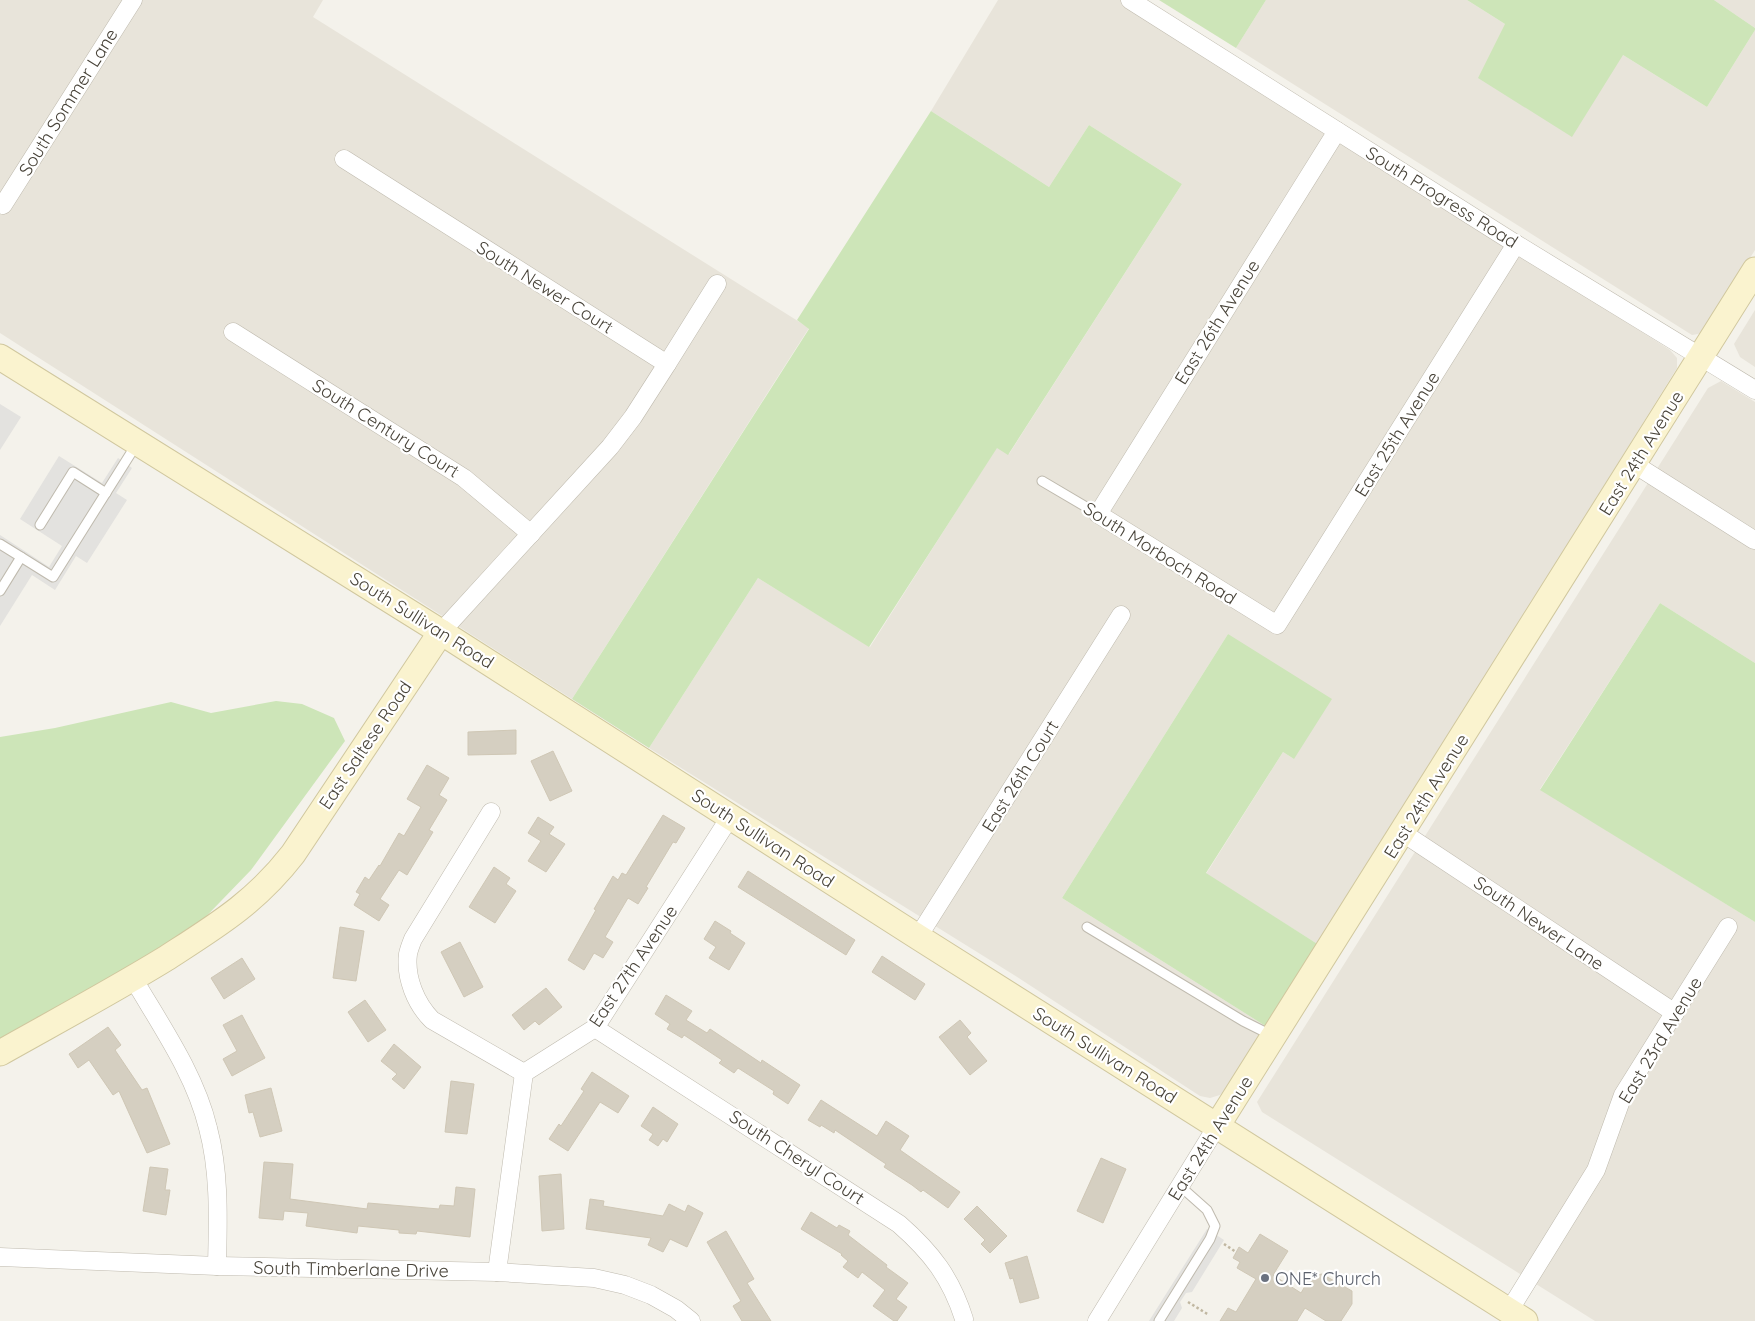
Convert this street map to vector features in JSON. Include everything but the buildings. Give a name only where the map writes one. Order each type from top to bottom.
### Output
[{"type":"main road","name":"East 24th Avenue","points":[[1217,1126],[1403,833],[1755,270]]},
{"type":"main road","name":"South Sullivan Road","points":[[0,357],[441,632],[1517,1316]]},
{"type":"main road","name":"East Saltese Road","points":[[0,1053],[133,978],[222,923],[262,891],[293,854],[441,632]]},
{"type":"street","name":"South Sommer Lane","points":[[3,205],[133,0]]},
{"type":"street","name":"South Progress Road","points":[[1130,0],[1516,244],[1755,390]]},
{"type":"street","name":"East 26th Avenue","points":[[1098,514],[1337,131]]},
{"type":"street","name":"South Newer Court","points":[[344,159],[667,364]]},
{"type":"street","name":"East 25th Avenue","points":[[1277,625],[1516,244]]},
{"type":"street","points":[[667,364],[717,284]]},
{"type":"street","name":"South Century Court","points":[[233,332],[464,478],[530,534]]},
{"type":"street","name":"East Saltese Road","points":[[441,632],[610,447],[633,417],[667,364]]},
{"type":"street","points":[[1634,464],[1754,540]]},
{"type":"street","name":"South Morboch Road","points":[[1098,514],[1277,625]]},
{"type":"street","name":"East 26th Court","points":[[918,937],[1121,615]]},
{"type":"street","points":[[491,812],[413,939],[408,954],[408,970],[416,998],[422,1010],[432,1020],[524,1073],[497,1272]]},
{"type":"street","name":"East 27th Avenue","points":[[524,1073],[595,1028],[730,816]]},
{"type":"street","name":"South Newer Lane","points":[[1403,833],[1675,1013]]},
{"type":"street","name":"East 23rd Avenue","points":[[1517,1316],[1596,1170],[1623,1096],[1728,928]]},
{"type":"street","points":[[133,978],[182,1060],[199,1098],[208,1129],[215,1169],[218,1204],[217,1266]]},
{"type":"street","name":"South Cheryl Court","points":[[595,1028],[900,1224],[937,1263],[956,1296],[964,1319]]},
{"type":"street","name":"East 24th Avenue","points":[[1097,1321],[1217,1126]]},
{"type":"street","name":"South Timberlane Drive","points":[[0,1257],[217,1266],[497,1272],[594,1278],[625,1285],[651,1295],[676,1308],[691,1321]]},
{"type":"lane","points":[[0,544],[53,577],[137,442]]},
{"type":"lane","points":[[40,525],[73,472],[106,493]]},
{"type":"lane","name":"South Morboch Road","points":[[1042,481],[1098,514]]},
{"type":"lane","points":[[0,591],[21,557]]},
{"type":"lane","points":[[1087,927],[1243,1021],[1274,1037]]},
{"type":"lane","points":[[1159,1321],[1210,1240],[1215,1226],[1207,1210],[1180,1186]]},
{"type":"path","points":[[1224,1244],[1236,1252]]},
{"type":"path","points":[[1188,1302],[1209,1315]]},
{"type":"shaded area","points":[[0,0],[323,0],[313,17],[809,328],[572,699],[0,333]]},
{"type":"shaded area","points":[[998,0],[1122,0],[1670,350],[1677,358],[1677,368],[1319,945],[1206,874],[1283,752],[1294,759],[1228,634],[1062,898],[1267,1027],[1226,1089],[1220,1095],[1210,1098],[1200,1096],[1014,975],[649,748],[758,578],[870,647],[997,447],[1009,454],[1182,184],[1089,125],[1049,187],[931,111]]},
{"type":"shaded area","points":[[1266,0],[1467,0],[1505,24],[1623,55],[1707,107],[1755,30],[1755,250],[1704,331],[1692,335],[1236,48]]},
{"type":"shaded area","points":[[1714,0],[1755,0],[1755,28]]},
{"type":"shaded area","points":[[1755,310],[1755,367],[1740,357],[1734,344]]},
{"type":"shaded area","points":[[1721,381],[1755,402],[1755,663],[1660,603],[1540,789],[1755,922],[1755,1321],[1595,1321],[1262,1112],[1257,1102],[1708,388]]},
{"type":"shaded area","points":[[0,404],[21,417],[0,450]]},
{"type":"shaded area","points":[[59,456],[102,483],[118,458],[132,468],[116,493],[127,500],[87,563],[76,556],[55,590],[32,575],[0,626],[0,535],[49,567],[62,546],[20,519]]},
{"type":"shaded area","points":[[1207,1229],[1224,1240],[1192,1292],[1186,1293],[1180,1302],[1182,1308],[1174,1321],[1149,1321]]},
{"type":"green space","points":[[1159,0],[1266,0],[1236,48]]},
{"type":"green space","points":[[1467,0],[1714,0],[1755,28],[1755,30],[1707,107],[1623,55],[1572,137],[1478,78],[1505,24]]},
{"type":"green space","points":[[931,111],[1049,187],[1089,125],[1182,184],[1008,455],[997,448],[869,647],[758,578],[649,748],[572,699],[809,329],[797,320]]},
{"type":"green space","points":[[1660,603],[1755,663],[1755,922],[1540,790]]},
{"type":"green space","points":[[1228,634],[1332,699],[1294,759],[1283,752],[1206,873],[1319,945],[1267,1027],[1062,898]]},
{"type":"green space","points":[[276,701],[302,704],[334,718],[345,741],[251,870],[192,931],[0,1040],[0,737],[55,728],[171,702],[211,713]]},
{"type":"place","name":"ONE* Church","points":[[1265,1278]]}]
